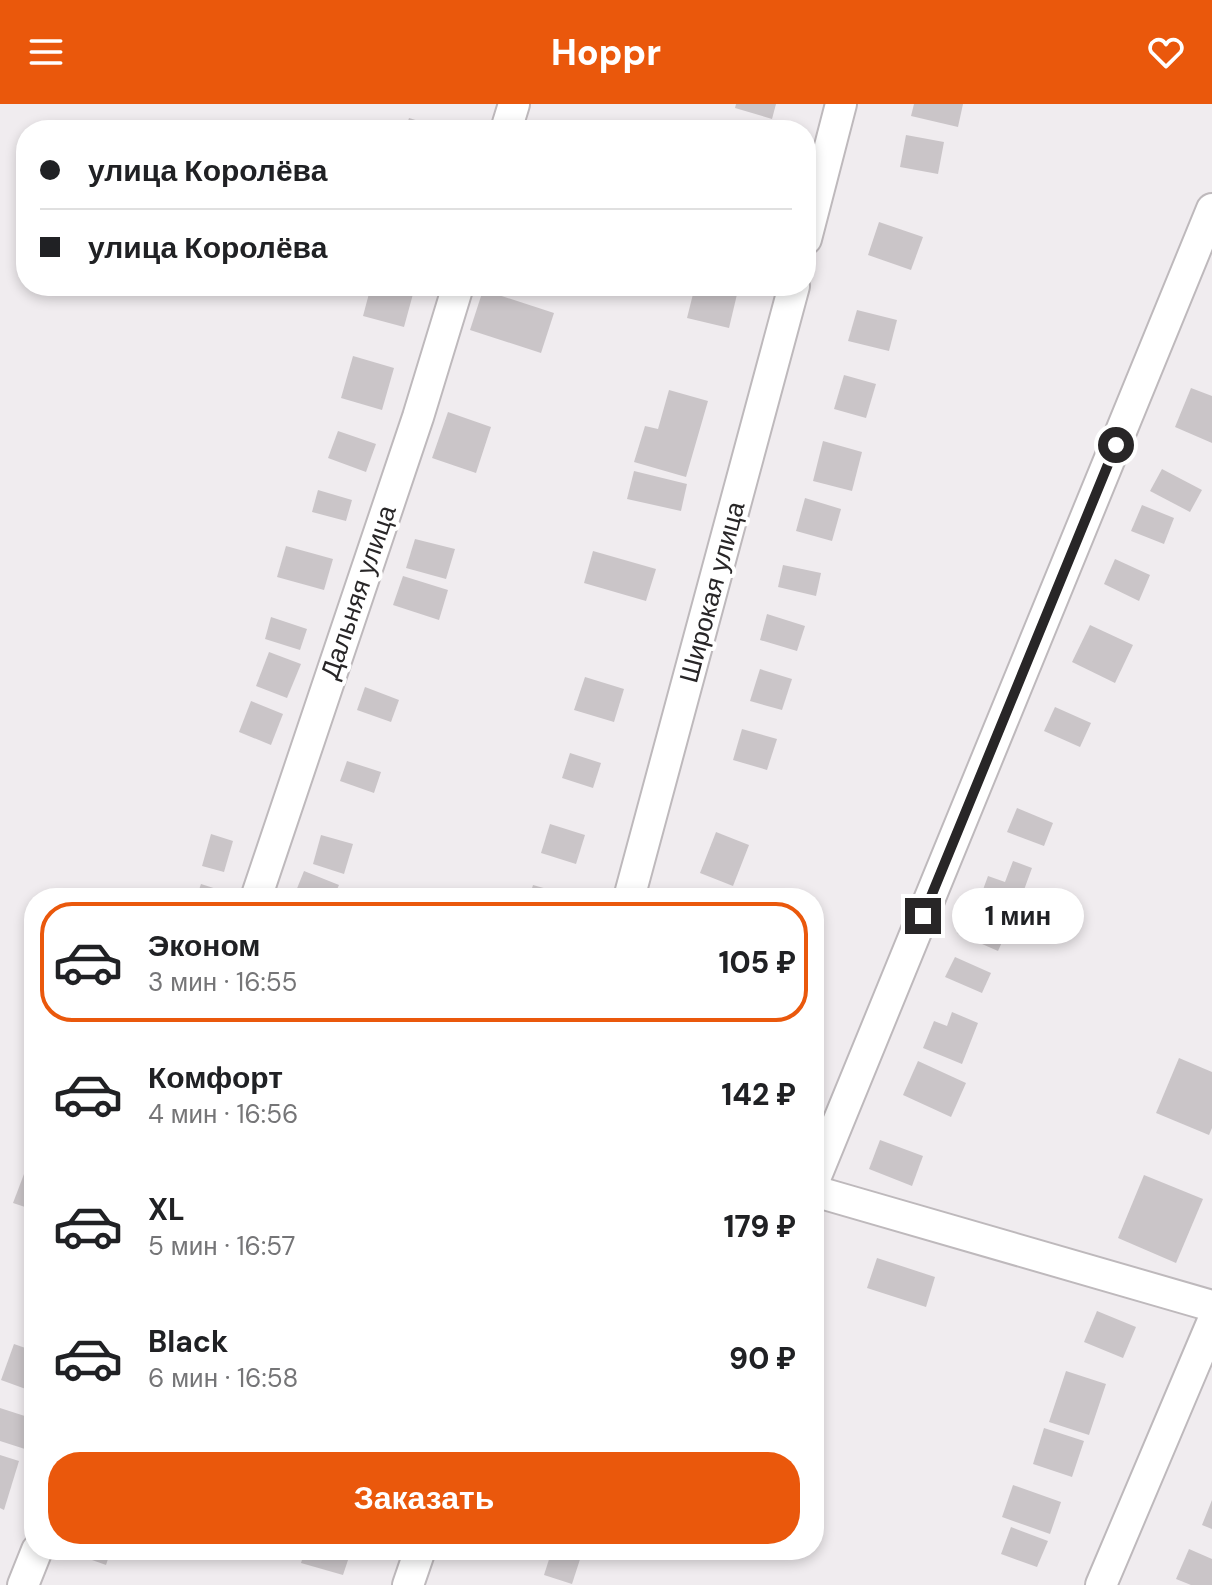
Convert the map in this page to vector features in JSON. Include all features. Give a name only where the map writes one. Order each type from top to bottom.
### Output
[{"type":"street","points":[[816,200],[841,104]]},
{"type":"street","points":[[824,1157],[1212,209]]},
{"type":"street","name":"Дальняя улица","points":[[259,888],[418,417],[455,296]]},
{"type":"street","name":"Широкая улица","points":[[632,888],[791,296]]},
{"type":"street","points":[[824,1194],[1212,1306]]},
{"type":"street","points":[[1101,1585],[1212,1323]]},
{"type":"street","points":[[23,1585],[33,1560]]},
{"type":"street","points":[[408,1585],[417,1560]]},
{"type":"building","points":[[736,104],[776,104],[772,119],[735,108]]},
{"type":"building","points":[[914,104],[963,104],[958,127],[911,116]]},
{"type":"building","points":[[906,135],[944,142],[938,174],[900,167]]},
{"type":"building","points":[[879,222],[923,237],[911,270],[868,255]]},
{"type":"building","points":[[368,296],[412,296],[404,327],[363,316]]},
{"type":"building","points":[[481,296],[502,296],[554,313],[541,353],[470,330]]},
{"type":"building","points":[[692,296],[737,296],[729,328],[687,318]]},
{"type":"building","points":[[857,310],[897,320],[889,351],[848,341]]},
{"type":"building","points":[[353,356],[394,368],[382,410],[341,398]]},
{"type":"building","points":[[844,375],[876,384],[866,418],[834,409]]},
{"type":"building","points":[[1191,388],[1212,396],[1212,443],[1175,427]]},
{"type":"building","points":[[669,390],[708,401],[686,477],[634,462],[645,426],[658,429]]},
{"type":"building","points":[[448,412],[491,427],[476,473],[432,458]]},
{"type":"building","points":[[338,431],[376,444],[366,472],[328,458]]},
{"type":"building","points":[[823,441],[862,452],[852,491],[813,481]]},
{"type":"building","points":[[1162,469],[1202,490],[1190,512],[1150,491]]},
{"type":"building","points":[[634,471],[687,484],[681,511],[627,499]]},
{"type":"building","points":[[318,490],[352,500],[346,521],[312,512]]},
{"type":"building","points":[[805,498],[841,509],[832,541],[796,531]]},
{"type":"building","points":[[1142,505],[1174,518],[1164,544],[1131,531]]},
{"type":"building","points":[[415,539],[455,549],[446,579],[406,568]]},
{"type":"building","points":[[286,546],[333,559],[324,590],[277,577]]},
{"type":"building","points":[[593,551],[656,569],[646,601],[584,583]]},
{"type":"building","points":[[1115,559],[1150,575],[1139,601],[1104,584]]},
{"type":"building","points":[[783,565],[821,573],[816,596],[778,587]]},
{"type":"building","points":[[403,576],[448,590],[439,620],[393,605]]},
{"type":"building","points":[[767,614],[805,626],[797,651],[760,640]]},
{"type":"building","points":[[271,617],[307,629],[300,650],[265,639]]},
{"type":"building","points":[[1090,625],[1133,645],[1115,683],[1072,662]]},
{"type":"building","points":[[269,652],[301,664],[287,698],[256,686]]},
{"type":"building","points":[[760,669],[792,679],[782,710],[750,701]]},
{"type":"building","points":[[585,677],[624,689],[614,722],[574,710]]},
{"type":"building","points":[[365,687],[399,700],[391,722],[357,710]]},
{"type":"building","points":[[251,701],[283,714],[271,745],[239,732]]},
{"type":"building","points":[[1055,707],[1091,723],[1080,747],[1044,731]]},
{"type":"building","points":[[742,729],[777,739],[767,770],[733,760]]},
{"type":"building","points":[[570,753],[601,763],[593,788],[562,778]]},
{"type":"building","points":[[347,761],[381,772],[374,793],[340,781]]},
{"type":"building","points":[[1017,808],[1053,823],[1044,846],[1007,832]]},
{"type":"building","points":[[550,824],[585,835],[576,864],[541,853]]},
{"type":"building","points":[[716,832],[749,845],[733,886],[700,873]]},
{"type":"building","points":[[211,834],[233,841],[224,872],[202,866]]},
{"type":"building","points":[[321,835],[353,844],[344,874],[313,864]]},
{"type":"building","points":[[1013,861],[1032,868],[1013,920],[977,906],[988,876],[1005,882]]},
{"type":"building","points":[[304,871],[339,885],[338,888],[297,888]]},
{"type":"building","points":[[966,914],[1007,931],[998,951],[957,933]]},
{"type":"building","points":[[955,957],[991,973],[982,993],[945,977]]},
{"type":"building","points":[[952,1012],[978,1023],[962,1064],[923,1048],[934,1021],[947,1026]]},
{"type":"building","points":[[1179,1058],[1212,1072],[1212,1128],[1209,1135],[1156,1113]]},
{"type":"building","points":[[918,1061],[966,1083],[951,1117],[903,1095]]},
{"type":"building","points":[[880,1140],[923,1156],[912,1186],[869,1169]]},
{"type":"building","points":[[24,1174],[24,1207],[13,1203]]},
{"type":"building","points":[[1144,1175],[1203,1199],[1176,1263],[1118,1238]]},
{"type":"building","points":[[877,1258],[935,1277],[926,1307],[867,1288]]},
{"type":"building","points":[[1097,1311],[1136,1327],[1123,1358],[1084,1342]]},
{"type":"building","points":[[14,1344],[24,1348],[24,1388],[1,1380]]},
{"type":"building","points":[[1066,1371],[1106,1384],[1089,1435],[1049,1422]]},
{"type":"building","points":[[0,1408],[24,1416],[24,1449],[0,1441]]},
{"type":"building","points":[[1044,1428],[1084,1441],[1072,1477],[1033,1464]]},
{"type":"building","points":[[0,1455],[19,1461],[4,1510],[0,1508]]},
{"type":"building","points":[[1013,1485],[1061,1502],[1050,1534],[1002,1517]]},
{"type":"building","points":[[1212,1500],[1212,1529],[1202,1525]]},
{"type":"building","points":[[1011,1527],[1048,1541],[1037,1567],[1001,1554]]},
{"type":"building","points":[[1189,1549],[1212,1559],[1212,1585],[1191,1585],[1176,1579]]},
{"type":"building","points":[[302,1560],[348,1560],[343,1575],[301,1563]]},
{"type":"building","points":[[549,1560],[580,1560],[572,1584],[544,1575]]},
{"type":"route","points":[[923,916],[1116,445]]}]
